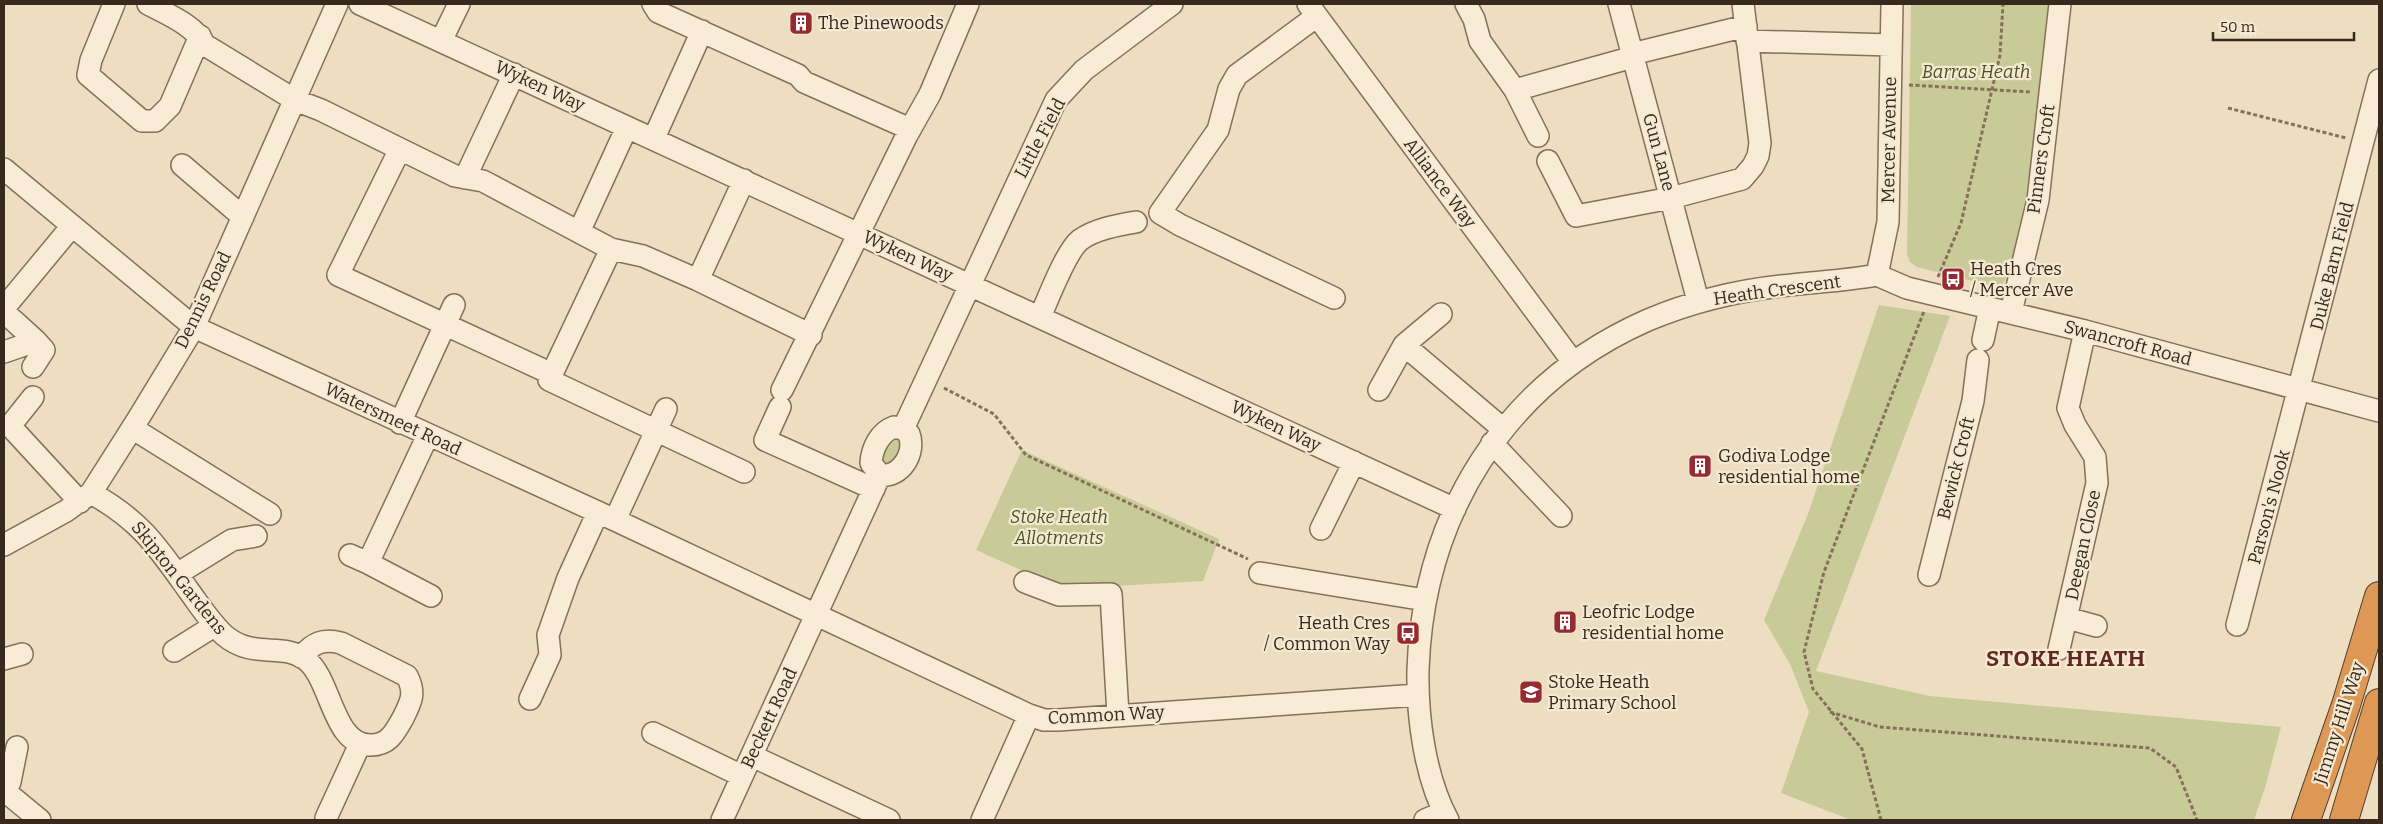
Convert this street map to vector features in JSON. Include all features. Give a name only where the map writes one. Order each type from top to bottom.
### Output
[{"type":"highway","name":"Jimmy Hill Way","points":[[2306,820],[2346,705],[2379,596]]},
{"type":"highway","name":"Jimmy Hill Way","points":[[2344,820],[2379,703]]},
{"type":"street","points":[[114,4],[91,60],[88,75],[142,122],[155,120],[170,106],[200,36]]},
{"type":"street","points":[[148,4],[200,36],[205,45],[295,100],[321,110],[455,176],[483,181],[610,249],[643,256],[811,334]]},
{"type":"street","name":"Dennis Road","points":[[4,545],[86,497],[132,428],[194,327],[337,4]]},
{"type":"street","name":"Wyken Way","points":[[360,4],[1455,508]]},
{"type":"street","points":[[441,41],[459,4]]},
{"type":"street","points":[[653,4],[658,12],[798,75],[804,82],[910,129]]},
{"type":"street","points":[[877,482],[765,440],[781,398],[859,233],[910,129],[930,94],[968,4]]},
{"type":"street","name":"Little Field","points":[[877,482],[871,463],[872,454],[887,430],[894,427],[903,429],[1056,100],[1084,70],[1172,4]]},
{"type":"street","points":[[1466,4],[1474,19],[1480,41],[1515,90],[1538,136]]},
{"type":"street","name":"Gun Lane","points":[[1619,4],[1698,301]]},
{"type":"street","points":[[1548,161],[1576,216],[1671,198],[1742,179],[1753,166],[1758,156],[1760,143],[1743,4]]},
{"type":"street","name":"Mercer Avenue","points":[[1876,276],[1888,222],[1892,4]]},
{"type":"street","name":"Pinners Croft","points":[[2010,312],[2038,200],[2060,4]]},
{"type":"street","points":[[1312,10],[1244,68],[1232,83],[1218,130],[1160,213],[1180,226],[1334,298]]},
{"type":"street","name":"Alliance Way","points":[[1312,10],[1573,362]]},
{"type":"street","points":[[654,138],[702,31]]},
{"type":"street","points":[[1515,90],[1633,55],[1746,34],[1891,45]]},
{"type":"street","points":[[465,178],[514,74]]},
{"type":"street","name":"Duke Barn Field","points":[[2300,389],[2379,80]]},
{"type":"street","points":[[580,232],[627,127]]},
{"type":"street","points":[[400,149],[338,275],[450,315],[552,374]]},
{"type":"street","points":[[182,165],[243,217]]},
{"type":"street","name":"Watersmeet Road","points":[[4,169],[194,327],[606,516],[816,616]]},
{"type":"street","points":[[698,280],[744,180]]},
{"type":"street","points":[[1040,317],[1072,250],[1080,240],[1112,226],[1136,222]]},
{"type":"street","points":[[4,308],[72,226]]},
{"type":"street","points":[[610,249],[549,380],[744,472]]},
{"type":"street","name":"Heath Crescent","points":[[1439,818],[1420,720],[1418,695],[1420,637],[1425,600],[1428,582],[1455,508],[1473,472],[1498,436],[1536,395],[1573,362],[1605,342],[1648,320],[1698,301],[1740,292],[1783,285],[1846,281],[1876,276]]},
{"type":"street","name":"Swancroft Road","points":[[1876,276],[1907,288],[2085,331],[2379,412]]},
{"type":"street","name":"Bewick Croft","points":[[1929,574],[1973,401],[1980,350],[1990,308]]},
{"type":"street","points":[[4,312],[44,350],[33,367]]},
{"type":"street","points":[[1379,390],[1404,345],[1441,314]]},
{"type":"street","points":[[400,422],[450,315]]},
{"type":"street","name":"Deegan Close","points":[[2059,649],[2097,483],[2095,457],[2075,425],[2068,408],[2085,331]]},
{"type":"street","points":[[4,352],[36,341]]},
{"type":"street","points":[[1404,345],[1498,436],[1561,516]]},
{"type":"street","name":"Parson's Nook","points":[[2237,625],[2300,389]]},
{"type":"street","name":"Skipton Gardens","points":[[33,397],[10,426],[86,497],[109,503],[140,527],[214,626],[234,643],[248,648],[263,652],[282,652],[301,657]]},
{"type":"street","points":[[530,699],[550,655],[548,635],[568,578],[656,431],[666,409]]},
{"type":"street","points":[[132,428],[270,514]]},
{"type":"street","points":[[428,435],[359,559],[432,596]]},
{"type":"street","points":[[1321,530],[1354,462]]},
{"type":"street","name":"Beckett Road","points":[[722,820],[877,482]]},
{"type":"street","points":[[176,574],[232,540],[256,536]]},
{"type":"street","points":[[1260,573],[1425,600]]},
{"type":"street","points":[[1025,582],[1059,596],[1111,594],[1118,715]]},
{"type":"street","name":"Common Way","points":[[816,616],[1029,715],[1044,720],[1418,695]]},
{"type":"street","name":"Deegan Close","points":[[2067,618],[2096,626]]},
{"type":"street","points":[[174,651],[214,626]]},
{"type":"street","points":[[322,640],[332,640],[358,650],[407,676],[412,685],[413,694],[392,737],[375,745],[354,742],[344,729],[315,670],[301,657],[322,640]]},
{"type":"street","points":[[982,820],[1029,715]]},
{"type":"street","points":[[653,734],[742,776]]},
{"type":"street","points":[[326,818],[360,744]]},
{"type":"street","points":[[17,747],[10,782],[5,793],[40,820]]},
{"type":"street","points":[[752,756],[890,820]]},
{"type":"path","points":[[1881,820],[1862,749],[1813,689],[1804,652],[1824,572],[1931,293],[1960,223],[2000,55],[2003,4]]},
{"type":"path","points":[[1890,84],[2050,94]]},
{"type":"path","points":[[2228,108],[2363,142]]},
{"type":"path","points":[[926,379],[994,414],[1026,455],[1246,557],[1260,573]]},
{"type":"path","points":[[1830,712],[1880,727],[2150,748],[2176,766],[2196,820]]},
{"type":"green space","name":"Barras Heath","points":[[1911,4],[2050,4],[2029,193],[2011,271],[2002,285],[1992,286],[1917,267],[1910,262],[1907,254]]},
{"type":"green space","points":[[1879,305],[1950,316],[1816,671],[1930,696],[2281,727],[2265,788],[2254,820],[1851,820],[1781,793],[1809,712],[1790,664],[1764,620],[1808,514]]},
{"type":"green space","points":[[896,437],[901,440],[900,452],[894,463],[888,468],[881,460],[890,439]]},
{"type":"green space","name":"Stoke Heath Allotments","points":[[1022,450],[1219,539],[1203,581],[1063,589],[976,550]]},
{"type":"place","name":"The Pinewoods","points":[[801,23]]},
{"type":"place","name":"Heath Cres / Mercer Ave","points":[[1953,279]]},
{"type":"place","name":"Godiva Lodge residential home","points":[[1700,466]]},
{"type":"place","name":"Leofric Lodge residential home","points":[[1565,622]]},
{"type":"place","name":"Heath Cres / Common Way","points":[[1408,633]]},
{"type":"place","name":"Stoke Heath Primary School","points":[[1531,692]]},
{"type":"district","name":"STOKE HEATH","points":[[2066,658]]}]
